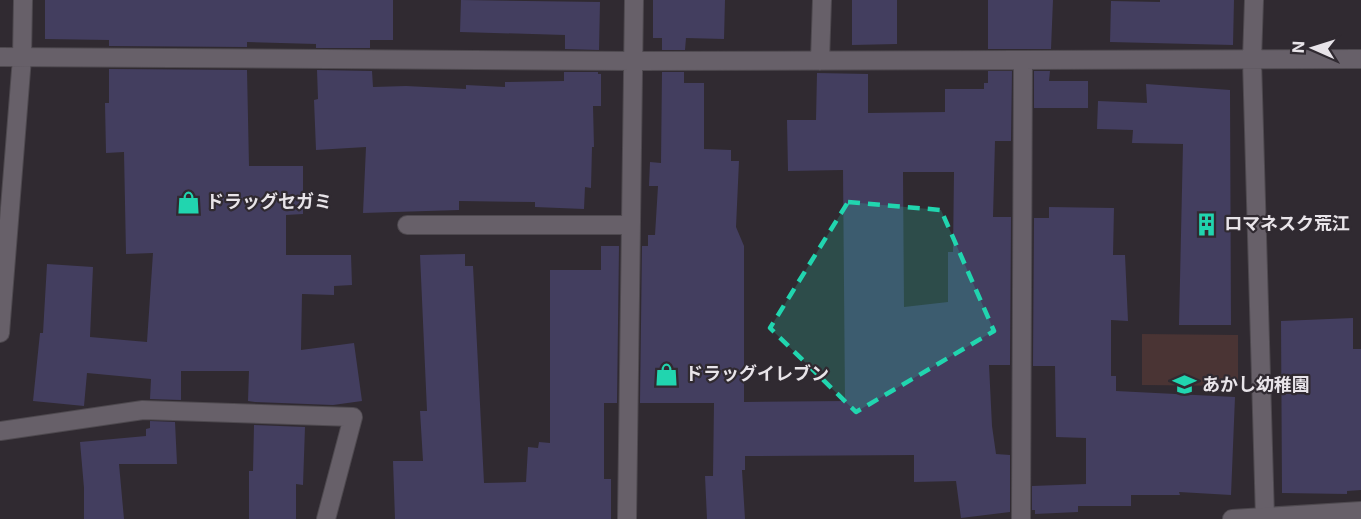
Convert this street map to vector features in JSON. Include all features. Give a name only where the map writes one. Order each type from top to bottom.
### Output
[{"type":"street","points":[[0,333],[22,58],[23,0]]},
{"type":"street","points":[[627,519],[634,0]]},
{"type":"street","points":[[820,61],[822,0]]},
{"type":"street","points":[[1254,0],[1252,60],[1265,518]]},
{"type":"street","points":[[0,57],[633,61],[1361,59]]},
{"type":"street","points":[[1021,519],[1023,60]]},
{"type":"street","points":[[407,225],[631,225]]},
{"type":"street","points":[[0,431],[143,410],[353,417],[326,519]]},
{"type":"street","points":[[1232,519],[1361,511]]},
{"type":"highlighted area","points":[[848,202],[941,210],[994,331],[856,412],[770,328]]},
{"type":"shaded area","points":[[1142,334],[1238,335],[1238,386],[1142,385]]},
{"type":"building","points":[[45,0],[393,0],[393,40],[370,40],[370,48],[316,48],[316,44],[247,42],[247,47],[109,46],[109,40],[45,39]]},
{"type":"building","points":[[461,0],[600,2],[599,50],[565,49],[565,35],[460,32]]},
{"type":"building","points":[[653,0],[725,0],[724,39],[686,38],[685,50],[662,50],[662,38],[653,38]]},
{"type":"building","points":[[852,0],[897,0],[897,44],[852,45]]},
{"type":"building","points":[[988,0],[1053,0],[1051,49],[988,49]]},
{"type":"building","points":[[1160,0],[1234,0],[1233,45],[1110,42],[1111,1],[1160,2]]},
{"type":"building","points":[[109,69],[247,70],[249,166],[303,166],[303,214],[286,215],[286,255],[351,255],[352,285],[334,286],[334,295],[302,294],[301,350],[354,343],[362,401],[333,405],[248,401],[249,371],[181,371],[181,400],[150,399],[151,379],[87,373],[84,406],[33,401],[40,333],[43,333],[47,264],[93,267],[90,337],[147,342],[153,253],[126,254],[124,152],[106,153],[105,103],[109,103]]},
{"type":"building","points":[[317,70],[372,71],[373,87],[466,89],[466,85],[505,87],[505,82],[564,81],[564,72],[598,72],[601,74],[601,106],[593,106],[594,147],[592,147],[591,188],[585,187],[584,209],[535,207],[535,202],[459,201],[459,210],[363,213],[366,147],[316,150],[314,100],[318,99]]},
{"type":"building","points":[[988,71],[1012,71],[1011,141],[995,141],[993,217],[1011,217],[1010,365],[989,365],[996,454],[1010,455],[1010,512],[961,518],[956,481],[914,482],[914,455],[745,456],[745,470],[742,470],[745,519],[707,519],[705,476],[713,476],[714,403],[640,403],[642,246],[648,246],[648,235],[655,235],[658,186],[649,186],[650,162],[661,163],[662,72],[684,72],[684,83],[704,83],[704,149],[731,150],[731,161],[739,161],[736,227],[744,246],[744,402],[845,401],[843,170],[788,171],[787,120],[816,120],[817,73],[868,74],[868,113],[945,112],[945,89],[984,89],[984,83],[988,83]],"holes":[[[903,172],[954,172],[953,252],[948,252],[948,302],[904,307]]]},
{"type":"building","points":[[1034,71],[1050,71],[1049,81],[1088,81],[1088,108],[1034,108]]},
{"type":"building","name":"ロマネスク荒江","points":[[1146,84],[1230,90],[1231,325],[1179,325],[1183,144],[1132,143],[1133,130],[1097,129],[1098,101],[1147,103]]},
{"type":"building","points":[[1049,207],[1114,208],[1113,255],[1125,255],[1128,321],[1111,320],[1111,376],[1116,376],[1116,391],[1235,397],[1231,495],[1179,492],[1180,495],[1131,495],[1131,506],[1078,506],[1078,512],[1035,514],[1035,510],[1032,510],[1032,486],[1086,484],[1086,438],[1056,437],[1055,366],[1033,366],[1034,218],[1049,218]]},
{"type":"building","points":[[601,246],[619,246],[617,403],[604,403],[604,479],[611,479],[611,519],[395,519],[393,461],[423,461],[420,411],[427,411],[420,255],[465,254],[465,266],[473,266],[484,483],[526,482],[528,447],[538,448],[539,442],[550,443],[550,270],[601,270]]},
{"type":"building","points":[[1353,318],[1353,349],[1361,349],[1361,490],[1347,491],[1347,494],[1282,493],[1281,321]]},
{"type":"building","points":[[150,421],[175,422],[177,464],[119,464],[124,519],[84,519],[80,442],[146,436],[146,429],[150,428]]},
{"type":"building","points":[[254,425],[305,427],[303,485],[296,484],[296,519],[249,519],[249,471],[253,471]]},
{"type":"place","name":"ドラッグセガミ","points":[[188,202]]},
{"type":"place","name":"ロマネスク荒江","points":[[1206,224]]},
{"type":"place","name":"ドラッグイレブン","points":[[667,374]]},
{"type":"place","name":"あかし幼稚園","points":[[1184,385]]}]
